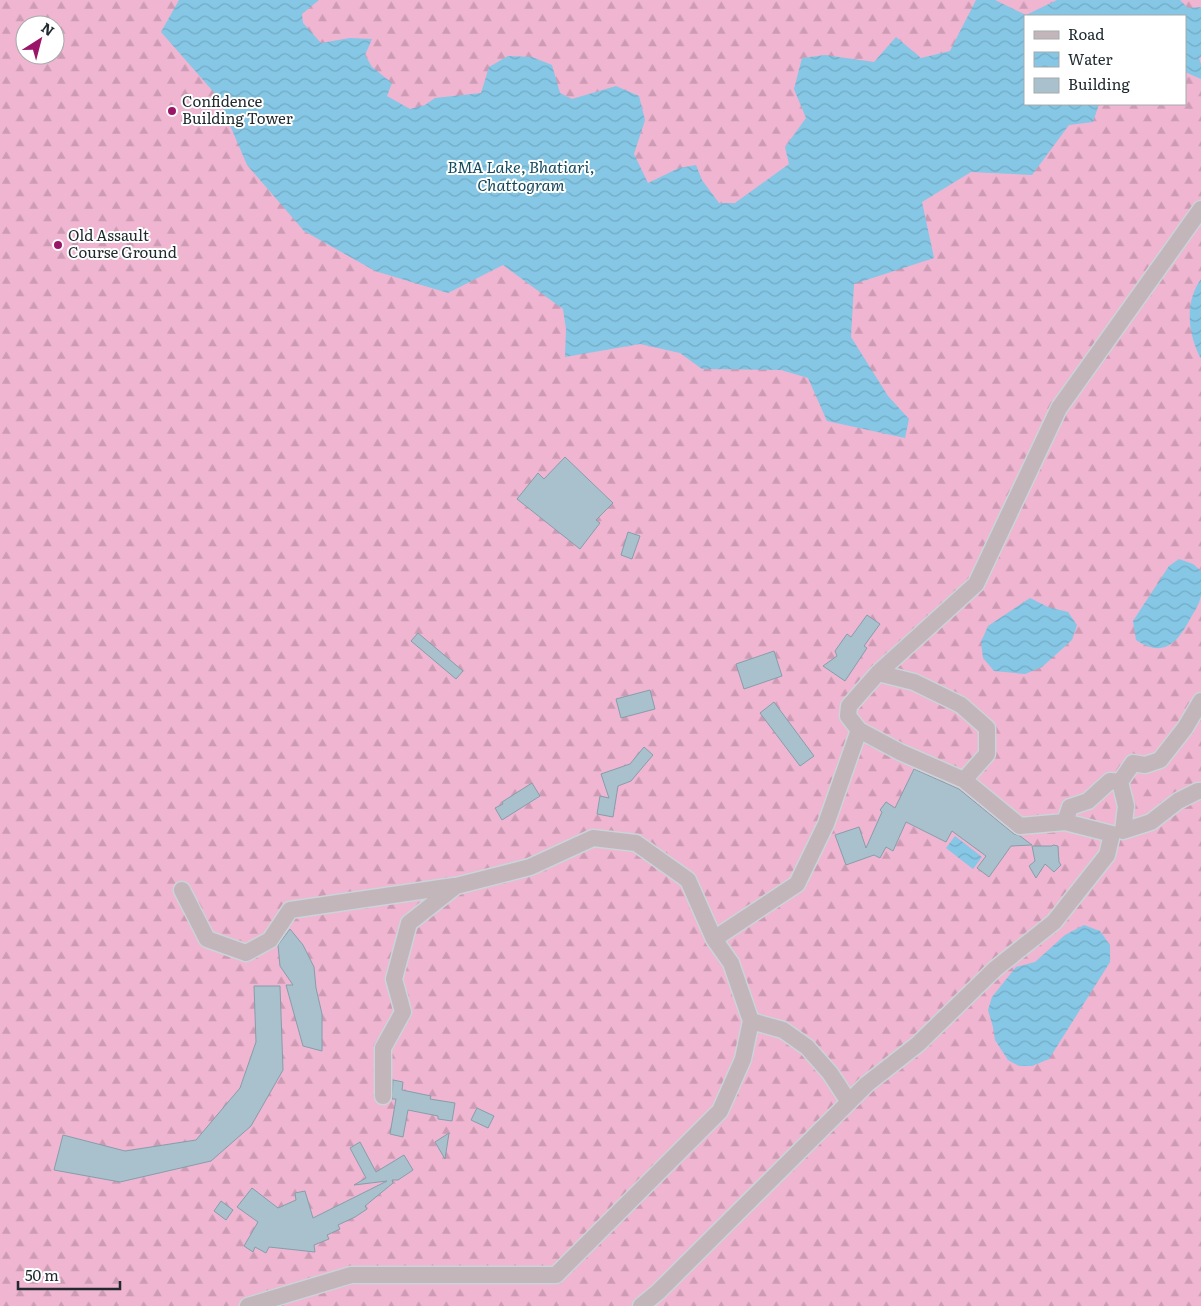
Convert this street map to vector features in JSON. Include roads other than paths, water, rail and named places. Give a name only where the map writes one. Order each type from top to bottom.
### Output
[{"type":"street","points":[[1201,209],[1059,408],[976,584],[878,673],[849,706],[848,716],[859,730],[900,752],[964,780],[1020,826],[1065,822],[1118,833],[1151,822],[1178,801],[1198,790],[1201,791]]},
{"type":"street","points":[[878,673],[914,682],[961,705],[987,728],[987,754],[964,780]]},
{"type":"street","points":[[641,1306],[658,1292],[867,1084],[918,1044],[995,969],[1054,922],[1107,855],[1118,833],[1126,806],[1120,782],[1133,763],[1145,765],[1160,760],[1186,728],[1201,701]]},
{"type":"street","points":[[714,939],[797,884],[826,824],[859,730]]},
{"type":"street","points":[[1065,822],[1070,807],[1088,802],[1110,781],[1120,782]]},
{"type":"street","points":[[182,890],[207,939],[246,952],[270,940],[290,910],[456,886],[530,867],[593,838],[636,843],[688,880],[714,939],[731,963],[751,1021],[743,1059],[720,1111],[556,1275],[352,1275],[248,1306]]},
{"type":"street","points":[[383,1096],[382,1048],[403,1012],[394,980],[409,923],[456,886]]},
{"type":"street","points":[[751,1021],[783,1030],[807,1048],[830,1072],[849,1102]]},
{"type":"water","name":"BMA Lake, Bhatiari, Chattogram","points":[[179,0],[319,0],[302,14],[303,23],[321,43],[350,38],[372,39],[365,55],[372,67],[392,83],[387,96],[410,109],[425,105],[435,98],[481,93],[489,67],[508,56],[532,57],[552,65],[560,93],[572,99],[616,86],[639,96],[645,120],[634,154],[648,183],[679,168],[696,165],[702,180],[719,203],[735,203],[789,164],[785,147],[806,118],[794,89],[802,58],[825,55],[874,62],[896,37],[921,58],[950,51],[976,0],[995,0],[1026,15],[1024,15],[1024,105],[1099,105],[1093,122],[1069,125],[1032,175],[971,172],[922,202],[934,258],[854,284],[851,337],[888,396],[909,419],[905,438],[827,421],[808,378],[781,370],[702,369],[680,353],[640,344],[565,357],[566,329],[563,309],[503,265],[448,293],[375,271],[304,231],[247,165],[218,97],[161,32]]},
{"type":"water","name":"BMA Lake, Bhatiari, Chattogram","points":[[1057,0],[1180,0],[1188,8],[1201,7],[1201,57],[1199,58],[1201,79],[1186,72],[1186,15],[1026,15]]},
{"type":"water","points":[[1201,279],[1201,359],[1193,339],[1190,308],[1192,298]]},
{"type":"water","points":[[1179,559],[1193,564],[1201,571],[1201,595],[1197,608],[1180,635],[1168,646],[1154,648],[1136,640],[1133,621],[1169,566]]},
{"type":"water","points":[[1030,598],[1048,607],[1068,612],[1077,625],[1072,640],[1042,667],[1025,674],[994,671],[983,658],[981,642],[988,626]]},
{"type":"water","points":[[955,836],[982,857],[973,869],[946,848]]},
{"type":"water","points":[[1084,925],[1100,931],[1110,945],[1110,962],[1049,1059],[1032,1066],[1019,1066],[1008,1060],[995,1040],[988,1010],[992,997],[1016,967],[1035,962],[1065,935]]},
{"type":"place","name":"Confidence Building Tower","points":[[172,111]]},
{"type":"place","name":"Old Assault Course Ground","points":[[58,245]]}]
